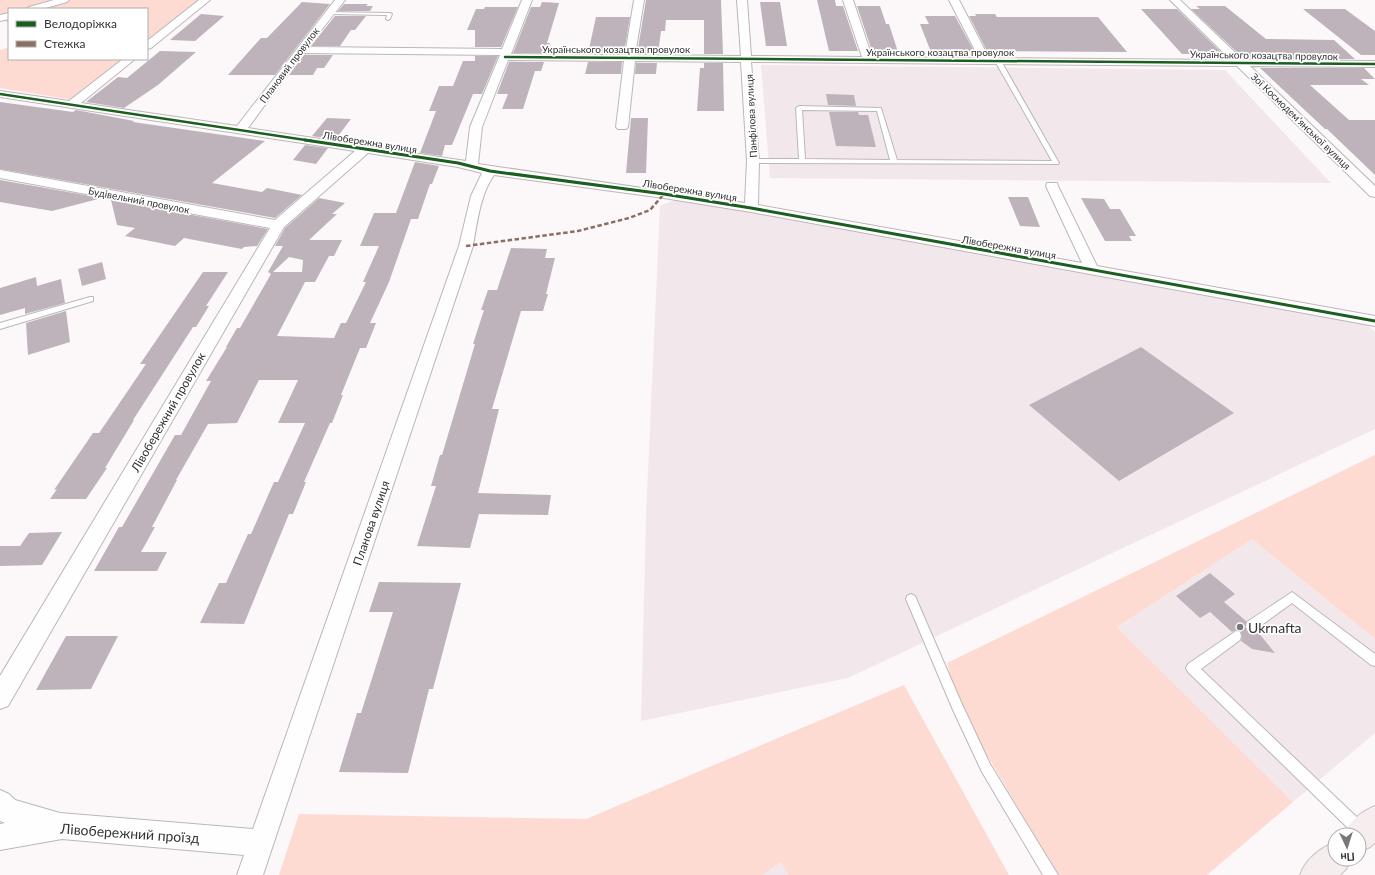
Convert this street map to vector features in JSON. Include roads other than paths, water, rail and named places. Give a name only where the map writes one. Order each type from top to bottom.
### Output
[{"type":"highway","points":[[1316,875],[1327,865]]},
{"type":"street","points":[[32,0],[36,8],[64,0]]},
{"type":"street","points":[[148,45],[205,0]]},
{"type":"street","name":"Плановий провулок","points":[[240,130],[301,50],[310,35],[340,0]]},
{"type":"street","name":"Планова вулиця","points":[[250,875],[466,246],[484,178],[481,168],[476,127],[527,0]]},
{"type":"street","points":[[622,127],[630,57],[639,0]]},
{"type":"street","name":"Панфілова вулиця","points":[[742,0],[753,161],[751,208]]},
{"type":"street","points":[[848,0],[868,60]]},
{"type":"street","points":[[954,0],[986,61]]},
{"type":"street","name":"Зої Космодем’янської вулиця","points":[[1175,0],[1375,193]]},
{"type":"street","name":"Українського козацтва провулок","points":[[301,50],[630,57],[1374,65]]},
{"type":"street","points":[[71,105],[129,60]]},
{"type":"street","name":"Лівобережна вулиця","points":[[0,94],[751,208],[1375,321]]},
{"type":"street","name":"Лівобережний провулок","points":[[0,698],[9,669],[278,225],[365,149]]},
{"type":"street","name":"Будівельний провулок","points":[[0,174],[278,225]]},
{"type":"street","points":[[1052,186],[1092,270]]},
{"type":"street","points":[[0,802],[7,811],[62,826]]},
{"type":"street","name":"Лівобережний проїзд","points":[[0,837],[62,826],[260,843]]},
{"type":"lane","points":[[329,13],[390,14],[388,19]]},
{"type":"lane","points":[[753,161],[1056,163],[998,61]]},
{"type":"lane","points":[[802,162],[799,108],[879,109],[894,162]]},
{"type":"lane","points":[[0,326],[90,298]]},
{"type":"lane","points":[[1251,626],[1292,597],[1375,661]]},
{"type":"lane","points":[[911,599],[957,706],[986,768],[1051,875]]},
{"type":"lane","points":[[1236,636],[1192,668],[1363,827]]},
{"type":"place","name":"Ukrnafta","points":[[1240,627]]}]
